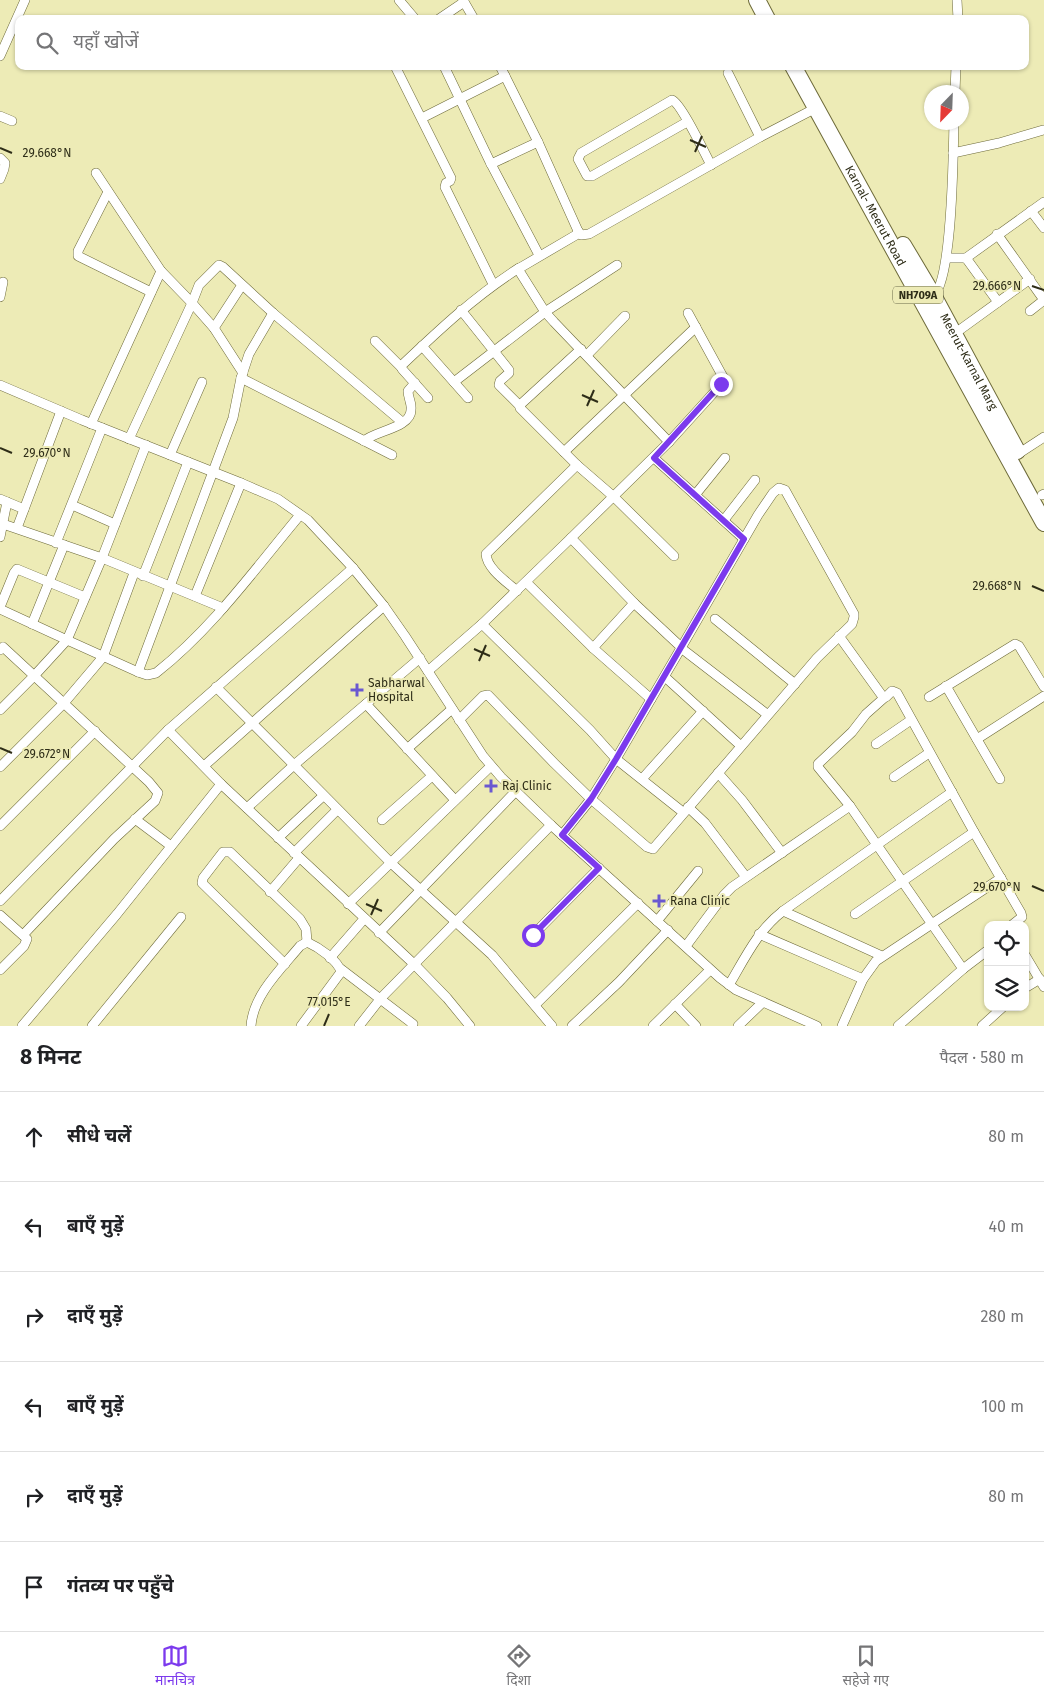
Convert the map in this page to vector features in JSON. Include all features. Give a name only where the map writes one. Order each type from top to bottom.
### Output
[{"type":"highway","points":[[757,0],[765,15]]},
{"type":"highway","points":[[768,0],[776,15]]},
{"type":"highway","name":"Karnal- Meerut Road","points":[[795,70],[929,300],[1044,523]]},
{"type":"highway","name":"Meerut-Karnal Marg","points":[[806,70],[929,300],[954,334],[1018,454],[1043,496]]},
{"type":"street","points":[[18,15],[25,0]]},
{"type":"street","points":[[399,0],[412,15]]},
{"type":"street","points":[[958,0],[958,15]]},
{"type":"street","points":[[444,15],[463,1],[472,15]]},
{"type":"street","points":[[0,56],[15,22]]},
{"type":"street","points":[[397,70],[451,178],[445,187],[493,284]]},
{"type":"street","points":[[446,70],[491,164],[539,256]]},
{"type":"street","points":[[502,70],[581,235],[589,234],[760,137],[816,108]]},
{"type":"street","points":[[955,85],[956,70]]},
{"type":"street","points":[[728,73],[760,137]]},
{"type":"street","points":[[422,118],[506,76]]},
{"type":"street","points":[[688,122],[592,176],[585,174],[578,159],[581,153],[672,100],[677,103],[688,122],[711,165]]},
{"type":"street","points":[[0,116],[12,121]]},
{"type":"street","points":[[929,300],[941,285],[947,258],[954,130]]},
{"type":"street","points":[[953,153],[999,143],[1043,130]]},
{"type":"street","points":[[491,164],[538,142]]},
{"type":"street","points":[[0,158],[5,163],[0,179]]},
{"type":"street","points":[[96,173],[161,271],[214,328],[242,375],[392,455]]},
{"type":"street","points":[[108,192],[78,251],[78,256],[151,292]]},
{"type":"street","points":[[947,258],[966,258],[1044,202]]},
{"type":"street","points":[[1031,210],[1044,228]]},
{"type":"street","points":[[401,367],[461,310],[493,284],[576,235],[578,231]]},
{"type":"street","points":[[997,234],[1044,300],[1030,311]]},
{"type":"street","points":[[966,258],[998,302]]},
{"type":"street","points":[[454,382],[545,312],[617,265]]},
{"type":"street","points":[[129,439],[199,285],[217,266],[223,267],[273,313],[402,422]]},
{"type":"street","points":[[518,268],[545,312],[670,442]]},
{"type":"street","points":[[91,424],[161,271]]},
{"type":"street","points":[[954,334],[1030,280]]},
{"type":"street","points":[[0,297],[3,282]]},
{"type":"street","points":[[214,328],[242,285]]},
{"type":"street","points":[[461,310],[510,371],[498,385],[576,465],[614,497],[674,556]]},
{"type":"street","points":[[138,672],[233,418],[242,375],[249,354],[273,313]]},
{"type":"street","points":[[428,671],[482,624],[654,458],[718,388],[723,377],[688,313]]},
{"type":"street","points":[[520,406],[625,316]]},
{"type":"street","points":[[564,452],[696,327]]},
{"type":"street","points":[[375,341],[428,398]]},
{"type":"street","points":[[422,346],[468,398]]},
{"type":"street","points":[[170,454],[202,382]]},
{"type":"street","points":[[364,441],[368,437],[386,432],[402,422],[412,411],[408,391],[415,383]]},
{"type":"street","points":[[0,385],[91,424],[241,483],[278,500],[308,520],[353,568],[384,606],[491,766],[515,792],[657,922],[686,946],[710,970],[729,985],[805,1024],[817,1026]]},
{"type":"street","points":[[17,528],[61,411]]},
{"type":"street","points":[[32,624],[49,583],[72,505],[102,428]]},
{"type":"street","points":[[1018,454],[1044,437]]},
{"type":"street","points":[[0,710],[66,640],[102,558],[146,445]]},
{"type":"street","points":[[654,458],[744,539]]},
{"type":"street","points":[[695,495],[725,458]]},
{"type":"street","points":[[0,767],[64,703],[103,658],[188,462]]},
{"type":"street","points":[[517,591],[489,565],[486,554],[576,465]]},
{"type":"street","points":[[724,520],[755,480]]},
{"type":"street","points":[[195,596],[241,483]]},
{"type":"street","points":[[459,720],[483,696],[488,695],[591,799],[650,849],[656,846],[740,746],[852,624],[854,614],[785,490],[779,488],[773,493],[744,539],[616,759],[591,799],[562,835]]},
{"type":"street","points":[[0,537],[3,524],[4,501],[24,510]]},
{"type":"street","points":[[72,505],[115,524]]},
{"type":"street","points":[[85,597],[18,568],[14,572],[0,608],[103,658],[147,675],[156,673],[205,628],[300,515]]},
{"type":"street","points":[[3,524],[102,558],[223,608]]},
{"type":"street","points":[[571,538],[681,648],[768,715]]},
{"type":"street","points":[[0,901],[168,730],[353,568]]},
{"type":"street","points":[[526,582],[593,648],[651,699]]},
{"type":"street","points":[[593,648],[634,603]]},
{"type":"street","points":[[204,766],[384,606]]},
{"type":"street","points":[[715,619],[795,684]]},
{"type":"street","points":[[482,624],[590,730],[616,759],[705,823],[746,877]]},
{"type":"street","points":[[839,636],[884,698]]},
{"type":"street","points":[[929,697],[1015,644],[1019,646],[1044,687]]},
{"type":"street","points":[[1,647],[132,766],[158,793],[155,800],[68,886],[23,935]]},
{"type":"street","points":[[247,808],[420,658]]},
{"type":"street","points":[[665,676],[740,746]]},
{"type":"street","points":[[946,686],[1000,779]]},
{"type":"street","points":[[216,688],[391,863],[492,955],[552,1026]]},
{"type":"street","points":[[963,969],[850,806],[818,767],[818,764],[852,732],[866,714],[892,691],[895,691],[1022,915],[1016,921]]},
{"type":"street","points":[[977,739],[1044,696]]},
{"type":"street","points":[[366,704],[455,800]]},
{"type":"street","points":[[407,749],[452,709]]},
{"type":"street","points":[[642,779],[703,711]]},
{"type":"street","points":[[876,744],[911,720]]},
{"type":"street","points":[[168,730],[221,784],[415,965],[470,1026]]},
{"type":"street","points":[[0,826],[95,732]]},
{"type":"street","points":[[894,777],[929,753]]},
{"type":"street","points":[[348,904],[491,766]]},
{"type":"street","points":[[718,773],[742,800],[782,853]]},
{"type":"street","points":[[382,820],[432,776]]},
{"type":"street","points":[[22,1026],[100,934],[221,784]]},
{"type":"street","points":[[379,933],[515,792]]},
{"type":"street","points":[[729,985],[759,934],[774,918],[952,792]]},
{"type":"street","points":[[278,838],[323,796]]},
{"type":"street","points":[[686,946],[732,887],[850,806]]},
{"type":"street","points":[[270,892],[297,856],[338,810]]},
{"type":"street","points":[[135,819],[171,846]]},
{"type":"street","points":[[359,1026],[381,998],[551,825]]},
{"type":"street","points":[[855,914],[974,832]]},
{"type":"street","points":[[285,964],[204,886],[202,880],[223,852],[228,851],[300,919],[305,926],[307,942],[330,958],[341,969],[381,998],[413,1025]]},
{"type":"street","points":[[533,935],[599,868]]},
{"type":"street","points":[[657,922],[698,871]]},
{"type":"street","points":[[842,1026],[863,979],[882,956],[1001,878]]},
{"type":"street","points":[[535,1005],[638,903]]},
{"type":"street","points":[[783,911],[882,956]]},
{"type":"street","points":[[0,915],[27,939],[26,943],[0,970]]},
{"type":"street","points":[[92,1026],[181,917]]},
{"type":"street","points":[[330,958],[364,919]]},
{"type":"street","points":[[572,1026],[619,982],[668,930]]},
{"type":"street","points":[[759,934],[863,979]]},
{"type":"street","points":[[251,1026],[255,1006],[264,992],[300,946],[307,942]]},
{"type":"street","points":[[898,1026],[984,953]]},
{"type":"street","points":[[1029,962],[1042,983],[1029,987]]},
{"type":"street","points":[[301,1026],[339,976],[341,969]]},
{"type":"street","points":[[653,1026],[710,970]]},
{"type":"street","points":[[738,1026],[763,1002]]},
{"type":"street","points":[[676,1004],[696,1026]]},
{"type":"street","points":[[982,1026],[999,1011]]},
{"type":"place","name":"Sabharwal Hospital","points":[[357,690]]},
{"type":"place","name":"Raj Clinic","points":[[491,786]]},
{"type":"place","name":"Rana Clinic","points":[[659,901]]},
{"type":"route","points":[[533,935],[599,868],[562,835],[591,799],[616,759],[744,539],[654,458],[721,384]]}]
